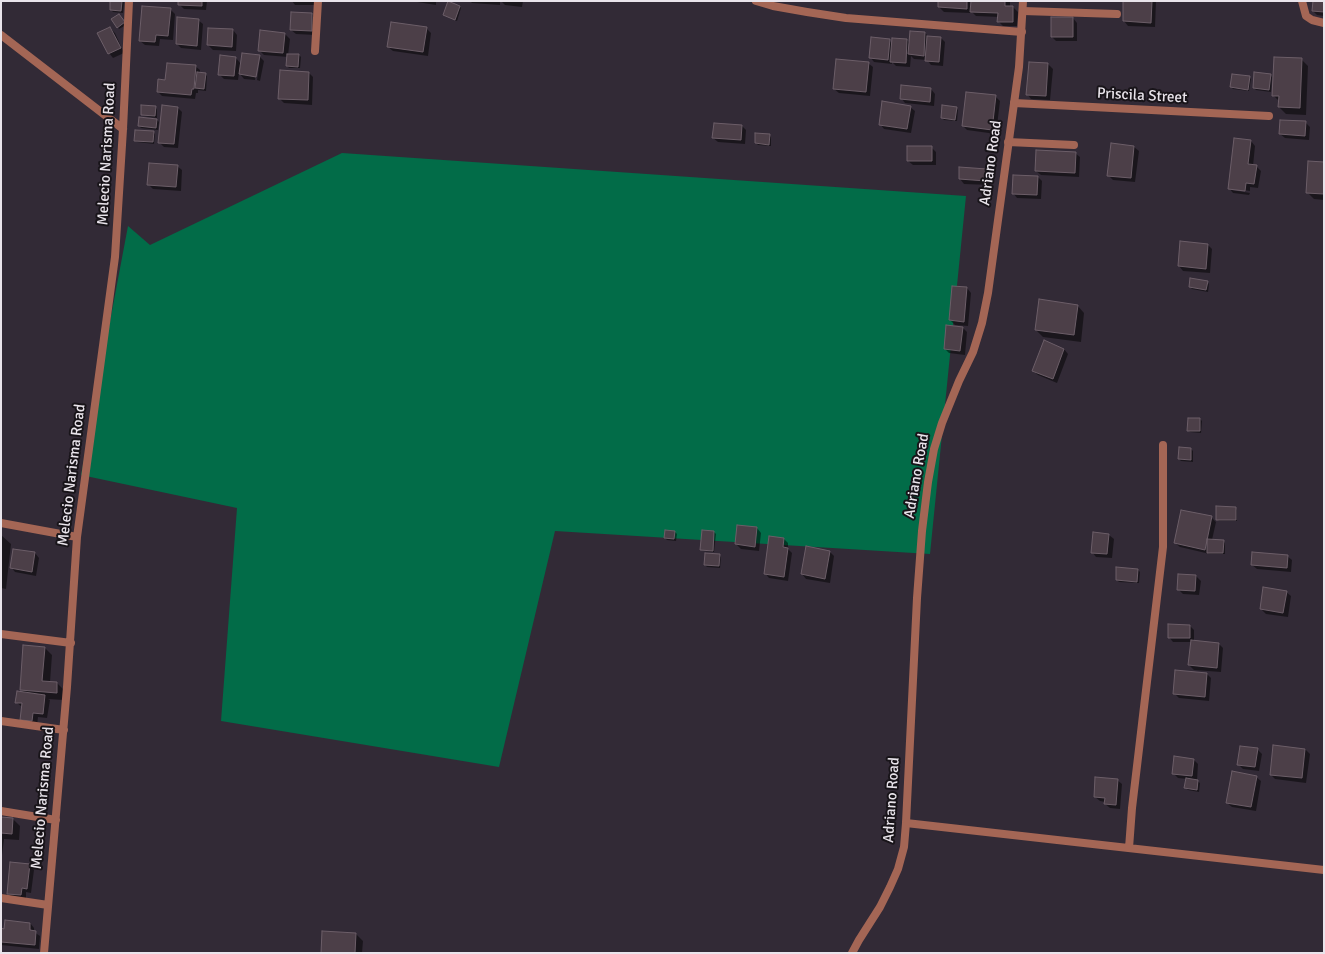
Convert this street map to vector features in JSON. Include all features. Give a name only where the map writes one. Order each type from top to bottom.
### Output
[{"type":"street","name":"Melecio Narisma Road","points":[[44,953],[71,643],[77,537],[115,257],[129,1]]},
{"type":"street","points":[[315,51],[318,1]]},
{"type":"street","points":[[756,1],[773,6],[846,18],[1022,32]]},
{"type":"street","name":"Adriano Road","points":[[852,953],[880,907],[898,869],[904,847],[917,598],[922,531],[928,482],[934,449],[942,423],[972,352],[982,323],[988,294],[1019,68],[1023,1]]},
{"type":"street","points":[[1302,1],[1306,16],[1312,20],[1324,23]]},
{"type":"street","points":[[1022,11],[1117,14]]},
{"type":"street","points":[[1,36],[123,128]]},
{"type":"street","name":"Priscila Street","points":[[1014,103],[1269,116]]},
{"type":"street","points":[[1008,142],[1074,145]]},
{"type":"street","points":[[1129,848],[1132,808],[1163,547],[1163,445]]},
{"type":"street","points":[[1,523],[77,537]]},
{"type":"street","points":[[1,634],[71,643]]},
{"type":"street","points":[[1,721],[64,730]]},
{"type":"street","points":[[1,811],[56,820]]},
{"type":"street","points":[[906,823],[1324,870]]},
{"type":"street","points":[[1,898],[48,905]]},
{"type":"green space","points":[[342,153],[966,196],[930,554],[555,531],[499,767],[221,721],[237,508],[81,475],[128,226],[150,245]]},
{"type":"building","points":[[110,1],[122,1],[121,11],[110,10]]},
{"type":"building","points":[[178,1],[202,1],[202,6],[178,5]]},
{"type":"building","points":[[448,1],[460,6],[455,20],[443,15]]},
{"type":"building","points":[[938,1],[967,1],[967,9],[938,7]]},
{"type":"building","points":[[971,1],[1005,1],[1005,6],[1013,6],[1013,22],[997,22],[998,13],[970,12]]},
{"type":"building","points":[[1123,1],[1152,1],[1151,23],[1123,21]]},
{"type":"building","points":[[1313,1],[1324,1],[1324,12],[1312,11]]},
{"type":"building","points":[[142,6],[171,8],[168,36],[156,35],[155,42],[139,41]]},
{"type":"building","points":[[291,12],[312,13],[312,31],[290,30]]},
{"type":"building","points":[[119,14],[125,22],[117,28],[111,19]]},
{"type":"building","points":[[177,17],[199,19],[197,46],[176,44]]},
{"type":"building","points":[[1051,17],[1073,17],[1073,37],[1051,37]]},
{"type":"building","points":[[391,22],[427,27],[423,52],[387,47]]},
{"type":"building","points":[[110,27],[121,48],[108,54],[97,33]]},
{"type":"building","points":[[208,28],[233,29],[232,47],[207,45]]},
{"type":"building","points":[[260,30],[285,33],[283,53],[258,51]]},
{"type":"building","points":[[910,31],[925,32],[924,56],[908,54]]},
{"type":"building","points":[[927,36],[941,37],[939,62],[925,61]]},
{"type":"building","points":[[871,37],[890,39],[888,60],[869,58]]},
{"type":"building","points":[[892,38],[907,39],[906,63],[890,62]]},
{"type":"building","points":[[242,53],[260,55],[256,77],[239,74]]},
{"type":"building","points":[[287,54],[299,54],[298,67],[286,66]]},
{"type":"building","points":[[220,55],[236,57],[234,76],[218,75]]},
{"type":"building","points":[[1274,57],[1302,58],[1300,108],[1278,107],[1279,96],[1272,96]]},
{"type":"building","points":[[836,59],[869,62],[866,92],[833,89]]},
{"type":"building","points":[[1029,62],[1048,63],[1046,96],[1026,95]]},
{"type":"building","points":[[167,63],[196,65],[194,89],[192,89],[191,95],[157,92],[158,79],[165,80]]},
{"type":"building","points":[[280,70],[309,72],[308,100],[278,99]]},
{"type":"building","points":[[197,72],[206,73],[204,89],[195,88]]},
{"type":"building","points":[[1254,72],[1271,74],[1269,90],[1253,88]]},
{"type":"building","points":[[1232,74],[1250,76],[1248,90],[1230,87]]},
{"type":"building","points":[[901,85],[931,88],[930,102],[900,99]]},
{"type":"building","points":[[966,92],[996,95],[992,130],[962,126]]},
{"type":"building","points":[[882,101],[911,106],[907,129],[879,125]]},
{"type":"building","points":[[141,105],[156,106],[155,116],[141,115]]},
{"type":"building","points":[[162,105],[178,107],[174,144],[158,143]]},
{"type":"building","points":[[942,105],[957,107],[955,120],[941,118]]},
{"type":"building","points":[[139,117],[157,119],[156,128],[138,126]]},
{"type":"building","points":[[1280,120],[1306,121],[1305,136],[1279,134]]},
{"type":"building","points":[[714,123],[742,125],[741,140],[712,138]]},
{"type":"building","points":[[135,130],[154,131],[153,142],[134,141]]},
{"type":"building","points":[[755,133],[770,134],[769,145],[755,143]]},
{"type":"building","points":[[1234,138],[1251,140],[1248,164],[1257,165],[1254,184],[1246,183],[1245,191],[1228,189]]},
{"type":"building","points":[[1111,143],[1134,146],[1131,178],[1107,176]]},
{"type":"building","points":[[907,146],[932,146],[932,161],[907,161]]},
{"type":"building","points":[[1036,150],[1076,152],[1075,173],[1035,171]]},
{"type":"building","points":[[1308,161],[1324,162],[1324,194],[1306,193]]},
{"type":"building","points":[[149,163],[178,165],[176,187],[147,185]]},
{"type":"building","points":[[959,167],[987,169],[986,181],[959,179]]},
{"type":"building","points":[[1013,175],[1038,176],[1037,195],[1012,194]]},
{"type":"building","points":[[1180,241],[1208,244],[1206,269],[1178,266]]},
{"type":"building","points":[[1190,278],[1208,281],[1206,290],[1189,287]]},
{"type":"building","points":[[952,286],[967,287],[964,322],[949,320]]},
{"type":"building","points":[[1039,299],[1078,305],[1074,335],[1035,330]]},
{"type":"building","points":[[946,325],[963,327],[960,351],[944,349]]},
{"type":"building","points":[[1044,340],[1064,349],[1053,379],[1032,371]]},
{"type":"building","points":[[1188,418],[1200,418],[1200,431],[1187,431]]},
{"type":"building","points":[[1179,447],[1191,448],[1191,460],[1178,459]]},
{"type":"building","points":[[1216,506],[1236,507],[1236,520],[1216,520]]},
{"type":"building","points":[[1181,510],[1212,516],[1205,550],[1174,543]]},
{"type":"building","points":[[737,525],[757,527],[755,547],[735,544]]},
{"type":"building","points":[[665,530],[675,531],[674,539],[664,538]]},
{"type":"building","points":[[702,530],[714,531],[713,551],[700,550]]},
{"type":"building","points":[[1093,532],[1109,534],[1107,554],[1091,553]]},
{"type":"building","points":[[769,536],[784,538],[783,547],[788,548],[784,577],[764,574]]},
{"type":"building","points":[[1207,539],[1224,540],[1223,553],[1207,553]]},
{"type":"building","points":[[806,546],[830,551],[825,579],[801,574]]},
{"type":"building","points":[[13,549],[35,552],[32,572],[10,568]]},
{"type":"building","points":[[1252,552],[1288,555],[1287,568],[1251,565]]},
{"type":"building","points":[[705,553],[720,554],[719,566],[704,565]]},
{"type":"building","points":[[1116,567],[1138,569],[1137,582],[1116,580]]},
{"type":"building","points":[[1178,574],[1196,575],[1195,591],[1177,590]]},
{"type":"building","points":[[1263,587],[1287,591],[1283,613],[1260,609]]},
{"type":"building","points":[[1168,624],[1190,625],[1190,638],[1168,638]]},
{"type":"building","points":[[1191,640],[1219,643],[1217,668],[1188,665]]},
{"type":"building","points":[[23,645],[45,647],[42,681],[57,682],[57,693],[20,690]]},
{"type":"building","points":[[1175,670],[1207,673],[1205,697],[1173,694]]},
{"type":"building","points":[[17,691],[45,695],[43,714],[33,713],[32,721],[20,720],[22,703],[15,703]]},
{"type":"building","points":[[1273,745],[1305,749],[1302,778],[1270,775]]},
{"type":"building","points":[[1240,746],[1258,748],[1255,767],[1237,765]]},
{"type":"building","points":[[1174,756],[1194,759],[1192,776],[1172,774]]},
{"type":"building","points":[[1232,771],[1257,776],[1251,807],[1226,803]]},
{"type":"building","points":[[1095,777],[1118,779],[1116,805],[1104,804],[1105,798],[1094,797]]},
{"type":"building","points":[[1186,778],[1198,780],[1197,790],[1184,788]]},
{"type":"building","points":[[1,817],[13,818],[12,834],[1,833]]},
{"type":"building","points":[[10,862],[30,864],[27,889],[22,888],[21,895],[7,894]]},
{"type":"building","points":[[5,920],[30,923],[30,930],[36,931],[35,945],[1,942],[1,928],[4,929]]},
{"type":"building","points":[[322,931],[356,933],[355,953],[321,953]]}]
